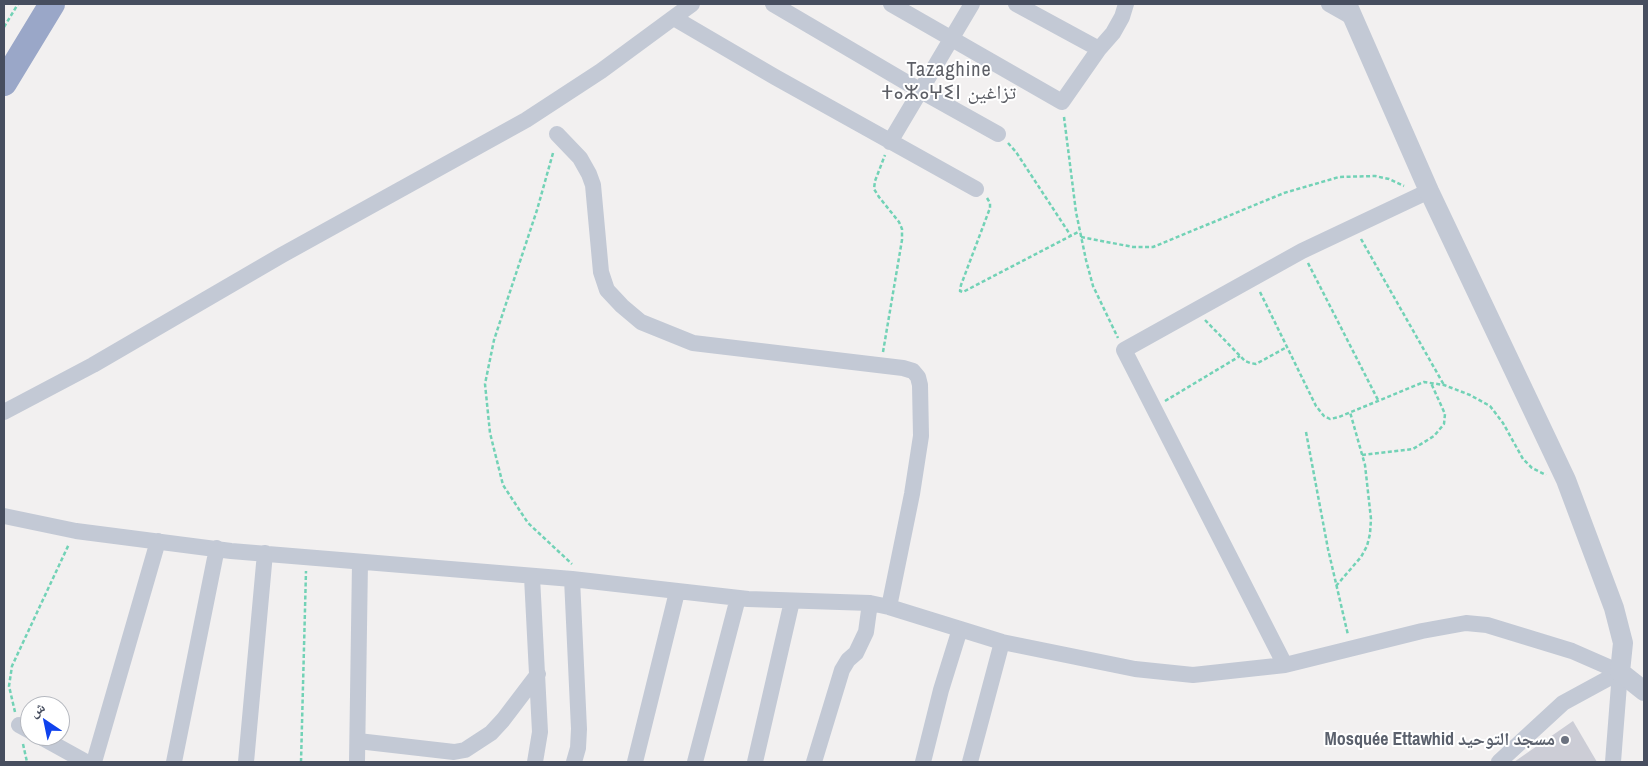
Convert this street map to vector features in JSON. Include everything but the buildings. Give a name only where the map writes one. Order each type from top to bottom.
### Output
[{"type":"highway","points":[[4,52],[34,4]]},
{"type":"highway","points":[[4,83],[52,4]]},
{"type":"street","points":[[4,412],[93,365],[282,256],[526,120],[601,71],[692,4]]},
{"type":"street","points":[[773,4],[998,134]]},
{"type":"street","points":[[891,4],[1062,102],[1113,33],[1122,17],[1126,4]]},
{"type":"street","points":[[890,142],[972,4]]},
{"type":"street","points":[[1016,4],[1099,50]]},
{"type":"street","points":[[1329,4],[1349,10],[1424,194],[1566,480],[1614,608],[1622,643],[1614,762]]},
{"type":"street","points":[[674,18],[976,189]]},
{"type":"street","points":[[557,134],[580,158],[593,186],[601,272],[607,290],[622,306],[642,322],[693,343],[903,368],[913,371],[918,377],[920,386],[921,436],[912,494],[889,607]]},
{"type":"street","points":[[1285,665],[1124,350],[1302,251],[1424,194]]},
{"type":"street","points":[[4,516],[76,531],[265,553],[572,579],[738,598],[870,603],[889,607],[1002,642],[1135,669],[1193,675],[1285,665],[1422,631],[1466,623],[1487,625],[1572,651],[1620,672],[1644,691]]},
{"type":"street","points":[[94,762],[158,541]]},
{"type":"street","points":[[174,762],[217,548]]},
{"type":"street","points":[[246,762],[265,553]]},
{"type":"street","points":[[357,762],[360,562]]},
{"type":"street","points":[[532,577],[540,732],[535,762]]},
{"type":"street","points":[[572,579],[579,729],[578,748],[574,762]]},
{"type":"street","points":[[635,762],[677,592]]},
{"type":"street","points":[[695,762],[738,598]]},
{"type":"street","points":[[755,762],[792,601]]},
{"type":"street","points":[[814,762],[842,670],[862,642],[866,632],[870,603]]},
{"type":"street","points":[[923,762],[941,690],[960,629]]},
{"type":"street","points":[[970,762],[1002,642]]},
{"type":"street","points":[[1500,762],[1563,703],[1620,672]]},
{"type":"street","points":[[358,741],[454,752],[465,750],[491,733],[538,674]]},
{"type":"street","points":[[57,746],[86,762]]},
{"type":"path","points":[[4,27],[18,4]]},
{"type":"path","points":[[1062,102],[1068,135],[1076,212],[1093,286],[1124,350]]},
{"type":"path","points":[[557,134],[550,167],[537,210],[494,340],[485,384],[490,433],[503,485],[528,523],[591,582]]},
{"type":"path","points":[[998,134],[1016,152],[1070,236]]},
{"type":"path","points":[[881,366],[902,240],[900,222],[874,189],[875,181],[890,142]]},
{"type":"path","points":[[1081,237],[1133,247],[1153,247],[1284,194],[1339,177],[1362,176],[1389,179],[1424,194]]},
{"type":"path","points":[[976,189],[988,199],[990,208],[960,284],[960,291],[967,290],[1080,231]]},
{"type":"path","points":[[1354,226],[1444,385]]},
{"type":"path","points":[[1302,251],[1378,400]]},
{"type":"path","points":[[1253,277],[1320,412],[1330,418],[1350,412],[1416,385],[1431,382],[1444,385],[1470,395],[1490,406],[1503,424],[1523,459],[1532,468],[1542,474],[1566,480]]},
{"type":"path","points":[[1195,310],[1245,361],[1256,364],[1287,347]]},
{"type":"path","points":[[1153,408],[1240,356]]},
{"type":"path","points":[[1362,455],[1413,449],[1434,436],[1444,424],[1445,414],[1431,382]]},
{"type":"path","points":[[1336,586],[1360,557],[1370,534],[1371,519],[1362,455],[1350,412]]},
{"type":"path","points":[[1306,432],[1328,549],[1352,648]]},
{"type":"path","points":[[20,717],[9,686],[12,666],[76,531]]},
{"type":"path","points":[[301,762],[306,557]]},
{"type":"path","points":[[26,746],[27,762]]},
{"type":"place","name":"Mosquée Ettawhid مسجد التوحيد","points":[[1565,740]]},
{"type":"district","name":"Tazaghine ⵜⴰⵣⴰⵖⵉⵏ تزاغين","points":[[949,82]]}]
